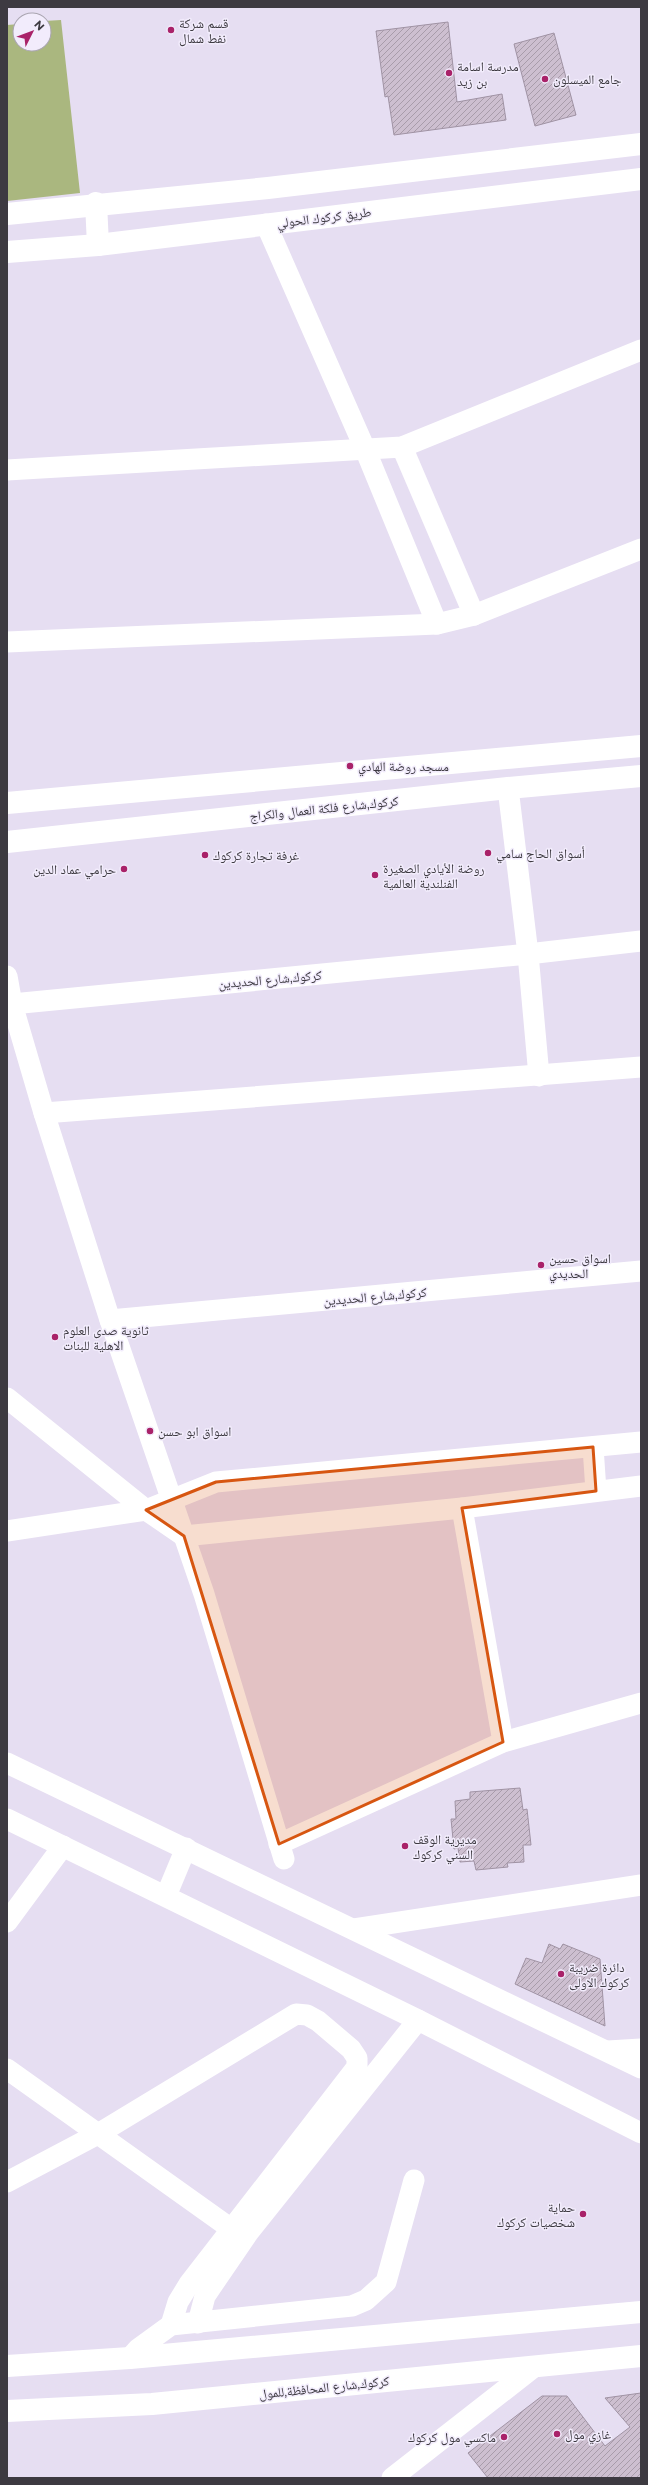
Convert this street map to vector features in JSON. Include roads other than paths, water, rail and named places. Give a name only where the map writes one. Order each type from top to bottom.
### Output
[{"type":"main road","points":[[7,214],[96,203],[268,188],[641,144]]},
{"type":"main road","name":"طريق كركوك الحولي","points":[[7,252],[98,245],[641,179]]},
{"type":"main road","points":[[96,203],[98,245]]},
{"type":"main road","points":[[7,803],[641,746]]},
{"type":"main road","name":"كركوك,شارع فلكة العمال والكراج","points":[[7,842],[508,788],[641,776]]},
{"type":"main road","points":[[7,2366],[130,2358],[641,2312]]},
{"type":"main road","name":"كركوك,شارع المحافظة,للمول","points":[[7,2411],[152,2404],[641,2356]]},
{"type":"street","points":[[266,224],[365,449],[437,624]]},
{"type":"street","points":[[7,470],[402,447],[641,350]]},
{"type":"street","points":[[402,447],[474,615]]},
{"type":"street","points":[[7,642],[437,624],[474,615],[641,549]]},
{"type":"street","points":[[619,748],[641,737]]},
{"type":"street","points":[[508,788],[528,954],[539,1076]]},
{"type":"street","name":"كركوك,شارع الحديدين","points":[[12,1004],[528,954],[641,941]]},
{"type":"street","points":[[7,976],[12,1004],[44,1113],[110,1320],[204,1594],[282,1851],[503,1742],[641,1703]]},
{"type":"street","points":[[44,1113],[539,1076],[641,1066]]},
{"type":"street","name":"كركوك,شارع الحديدين","points":[[110,1320],[641,1271]]},
{"type":"street","points":[[7,1398],[146,1510],[184,1536],[462,1508],[641,1486]]},
{"type":"street","points":[[7,1531],[146,1510],[216,1482],[641,1442]]},
{"type":"street","points":[[593,1447],[596,1491]]},
{"type":"street","points":[[462,1508],[503,1742]]},
{"type":"street","points":[[7,1763],[641,2068]]},
{"type":"street","points":[[7,1819],[418,2020],[641,2133]]},
{"type":"street","points":[[7,1922],[63,1846]]},
{"type":"street","points":[[166,1896],[186,1848]]},
{"type":"street","points":[[354,1929],[641,1885]]},
{"type":"street","points":[[7,2182],[98,2134],[296,2014],[307,2015],[318,2021],[351,2049],[357,2058],[357,2067],[230,2228],[182,2293],[171,2325]]},
{"type":"street","points":[[198,2323],[205,2296],[248,2233],[418,2020]]},
{"type":"street","points":[[607,2051],[641,2048]]},
{"type":"street","points":[[7,2069],[230,2228]]},
{"type":"street","points":[[130,2358],[138,2349],[171,2325],[352,2306],[366,2300],[386,2282],[414,2180]]},
{"type":"street","points":[[392,2478],[534,2367]]},
{"type":"place","name":"قسم شركة نفط شمال","points":[[171,30]]},
{"type":"place","name":"مدرسة اسامة بن زيد","points":[[449,73]]},
{"type":"place","name":"جامع الميسلون","points":[[545,79]]},
{"type":"place","name":"مسجد روضة الهادي","points":[[350,766]]},
{"type":"place","name":"أسواق الحاج سامي","points":[[488,853]]},
{"type":"place","name":"غرفة تجارة كركوك","points":[[205,855]]},
{"type":"place","name":"حرامي عماد الدين","points":[[124,869]]},
{"type":"place","name":"روضة الأيادي الصغيرة الفنلندية العالمية","points":[[375,875]]},
{"type":"place","name":"اسواق حسين الحديدي","points":[[541,1265]]},
{"type":"place","name":"ثانوية صدى العلوم الاهلية للبنات","points":[[55,1337]]},
{"type":"place","name":"اسواق ابو حسن","points":[[150,1431]]},
{"type":"place","name":"مديرية الوقف السني كركوك","points":[[405,1846]]},
{"type":"place","name":"دائرة ضريبة كركوك الاولى","points":[[561,1974]]},
{"type":"place","name":"حماية شخصيات كركوك","points":[[583,2214]]},
{"type":"place","name":"غازي مول","points":[[557,2434]]},
{"type":"place","name":"ماكسي مول كركوك","points":[[504,2437]]}]
